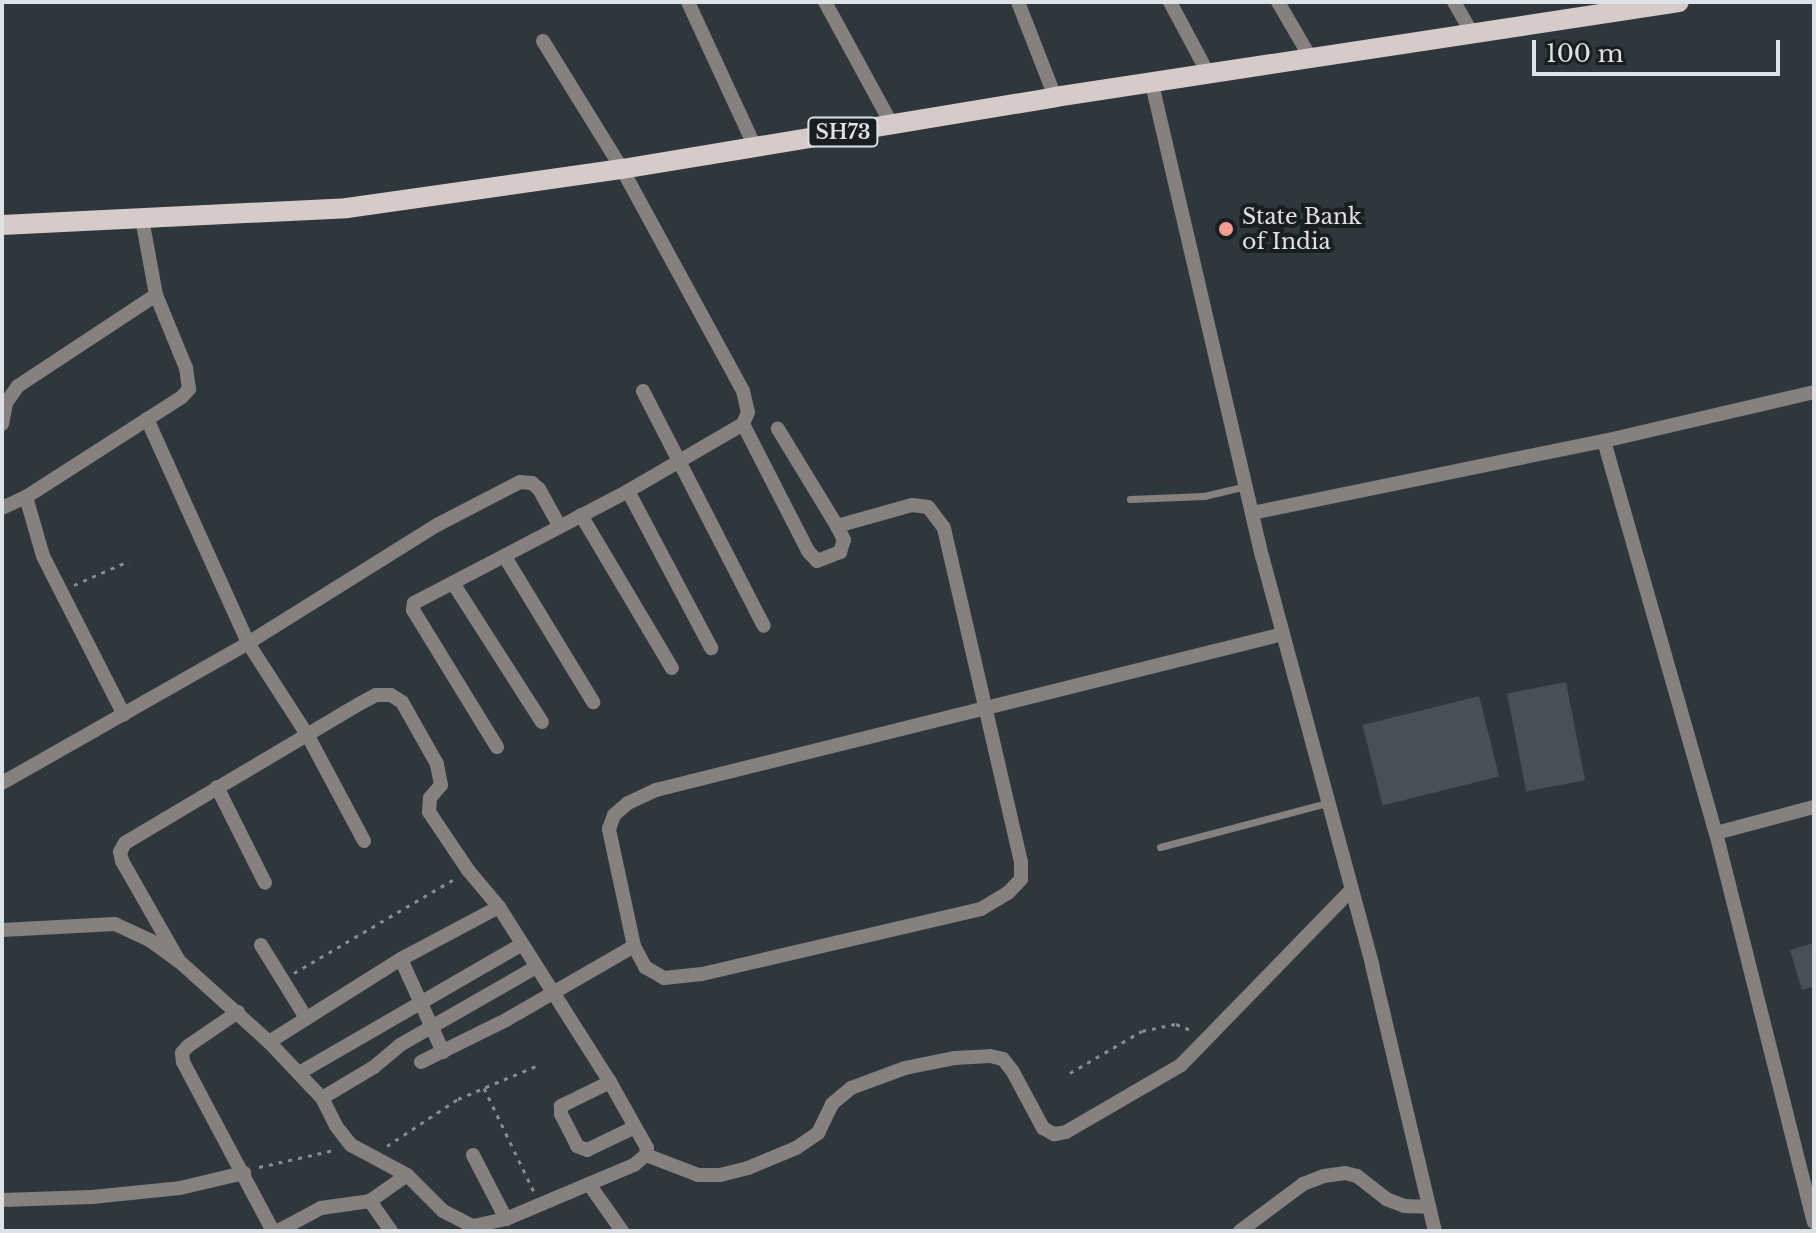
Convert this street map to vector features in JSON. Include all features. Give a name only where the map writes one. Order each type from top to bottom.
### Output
[{"type":"main road","name":"SH73","points":[[2,225],[347,208],[622,169],[1609,7],[1679,2]]},
{"type":"street","points":[[689,2],[755,147]]},
{"type":"street","points":[[825,2],[891,123]]},
{"type":"street","points":[[1018,2],[1055,97]]},
{"type":"street","points":[[1170,2],[1209,75]]},
{"type":"street","points":[[1278,2],[1310,57]]},
{"type":"street","points":[[1454,2],[1471,31]]},
{"type":"street","points":[[497,747],[413,610],[414,603],[681,462],[743,424],[748,412],[743,391],[622,169],[543,41]]},
{"type":"street","points":[[1152,84],[1252,513],[1352,889],[1435,1231]]},
{"type":"street","points":[[2,508],[26,497],[189,389],[186,368],[156,295],[142,219]]},
{"type":"street","points":[[2,424],[6,403],[18,386],[156,295]]},
{"type":"street","points":[[643,391],[764,626]]},
{"type":"street","points":[[1252,513],[1604,441],[1814,392]]},
{"type":"street","points":[[147,419],[248,643],[308,736],[364,841]]},
{"type":"street","points":[[743,424],[808,551],[817,561],[840,552],[844,540],[837,526],[778,429]]},
{"type":"street","points":[[1604,441],[1716,833],[1814,1222]]},
{"type":"street","points":[[2,783],[248,643],[437,525],[520,482],[532,483],[539,489],[560,527]]},
{"type":"street","points":[[628,491],[711,648]]},
{"type":"street","points":[[26,497],[43,556],[124,715]]},
{"type":"street","points":[[837,526],[912,505],[928,507],[938,516],[944,528],[985,708],[1021,862],[1021,879],[1008,893],[981,909],[702,974],[664,978],[645,967],[634,946],[609,829],[614,815],[628,803],[656,790],[985,708],[1283,634]]},
{"type":"street","points":[[581,515],[672,668]]},
{"type":"street","points":[[505,557],[593,702]]},
{"type":"street","points":[[453,583],[542,722]]},
{"type":"street","points":[[2,930],[115,924],[151,941],[179,961],[269,1042],[322,1098],[336,1126],[351,1145],[407,1175],[443,1211],[474,1229],[506,1219],[634,1165],[646,1155],[647,1148],[610,1082],[499,907],[468,870],[429,812],[430,798],[441,785],[440,777],[402,702],[391,695],[376,695],[132,835],[120,852],[126,869],[179,961]]},
{"type":"street","points":[[217,787],[265,883]]},
{"type":"street","points":[[1716,833],[1814,807]]},
{"type":"street","points":[[646,1155],[698,1175],[720,1175],[748,1168],[796,1148],[818,1133],[832,1104],[851,1088],[905,1068],[954,1058],[990,1056],[1003,1059],[1008,1065],[1043,1128],[1054,1134],[1066,1132],[1181,1065],[1352,889]]},
{"type":"street","points":[[269,1042],[401,959],[499,907]]},
{"type":"street","points":[[299,1073],[522,944]]},
{"type":"street","points":[[261,945],[306,1018]]},
{"type":"street","points":[[421,1062],[634,946]]},
{"type":"street","points":[[401,959],[443,1052]]},
{"type":"street","points":[[322,1098],[432,1027],[536,967]]},
{"type":"street","points":[[238,1012],[182,1053],[183,1062],[276,1231],[321,1208],[370,1201],[407,1175]]},
{"type":"street","points":[[610,1082],[561,1106],[561,1114],[577,1146],[587,1150],[635,1127]]},
{"type":"street","points":[[473,1155],[506,1219]]},
{"type":"street","points":[[2,1200],[92,1197],[180,1188],[244,1173]]},
{"type":"street","points":[[1240,1231],[1303,1184],[1324,1176],[1357,1176],[1386,1199],[1404,1206],[1429,1207]]},
{"type":"street","points":[[589,1184],[622,1231]]},
{"type":"street","points":[[370,1201],[391,1231]]},
{"type":"lane","points":[[1130,499],[1204,496],[1246,486]]},
{"type":"lane","points":[[1160,847],[1327,803]]},
{"type":"path","points":[[61,590],[129,561]]},
{"type":"path","points":[[284,980],[468,870]]},
{"type":"path","points":[[1070,1073],[1142,1031],[1176,1024],[1209,1039]]},
{"type":"path","points":[[372,1156],[458,1099],[538,1065]]},
{"type":"path","points":[[484,1088],[539,1203]]},
{"type":"path","points":[[244,1173],[351,1145]]},
{"type":"building","points":[[1566,682],[1585,780],[1526,792],[1507,693]]},
{"type":"building","points":[[1479,696],[1499,777],[1383,806],[1363,725]]},
{"type":"building","points":[[1814,943],[1814,986],[1802,990],[1790,950]]},
{"type":"place","name":"State Bank of India","points":[[1226,229]]}]
